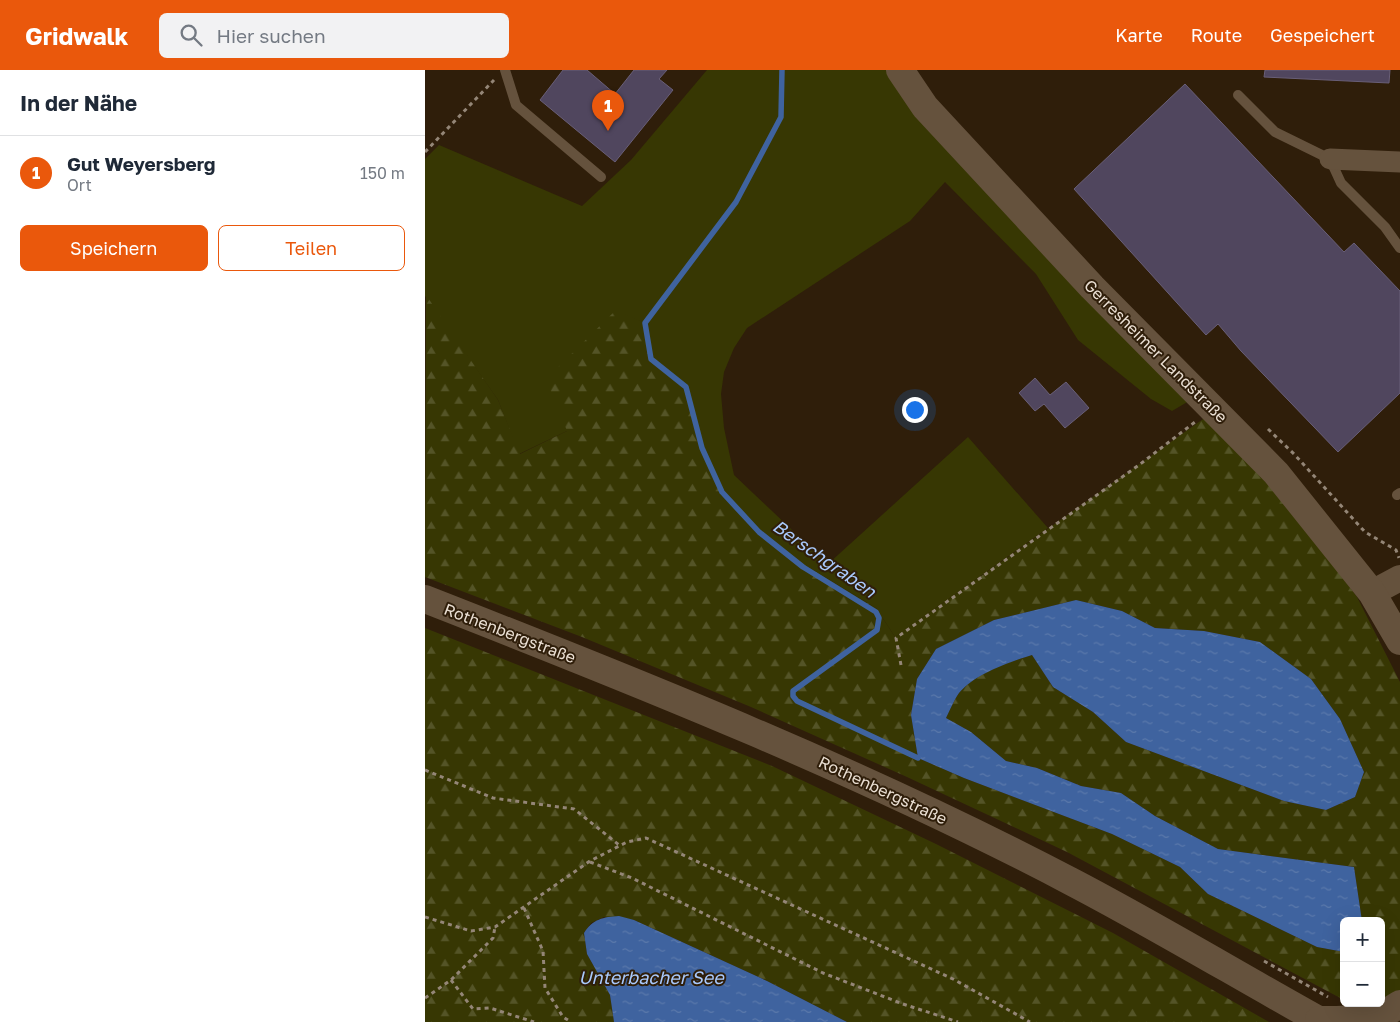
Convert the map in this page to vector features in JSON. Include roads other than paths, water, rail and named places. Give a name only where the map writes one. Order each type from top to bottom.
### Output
[{"type":"main road","name":"Gerresheimer Landstraße","points":[[900,70],[925,107],[1092,287],[1276,473],[1372,593],[1400,641]]},
{"type":"main road","name":"Rothenbergstraße","points":[[425,599],[735,723],[942,817],[1073,882],[1321,1021]]},
{"type":"main road","points":[[1321,1021],[1351,1020],[1377,1016],[1400,1004]]},
{"type":"street","points":[[1330,159],[1400,162]]},
{"type":"street","points":[[1372,593],[1400,578]]},
{"type":"lane","points":[[505,71],[516,105],[601,177]]},
{"type":"lane","points":[[1239,95],[1275,132],[1330,159],[1341,183],[1385,227],[1400,248]]},
{"type":"water","points":[[1076,600],[1122,611],[1155,628],[1204,631],[1260,642],[1311,679],[1340,719],[1364,772],[1355,797],[1326,810],[1284,801],[1126,742],[1093,712],[1053,687],[1032,655],[1003,665],[974,680],[959,693],[946,718],[971,732],[1006,761],[1037,768],[1081,786],[1121,793],[1155,816],[1218,849],[1354,867],[1361,917],[1340,917],[1340,951],[1317,947],[1208,894],[1180,867],[1112,834],[964,778],[918,758],[911,715],[917,679],[936,649],[994,620]]},
{"type":"water","name":"Unterbacher See","points":[[619,916],[634,920],[767,981],[847,1022],[614,1022],[610,995],[587,954],[584,933],[587,928],[599,920]]},
{"type":"waterway","name":"Berschgraben","points":[[782,70],[781,117],[736,202],[645,323],[651,359],[686,387],[702,448],[722,492],[759,532],[803,567],[876,612],[879,618],[877,630],[793,691],[793,696],[797,701],[918,758]]},
{"type":"place","name":"Gut Weyersberg","points":[[608,131]]}]
